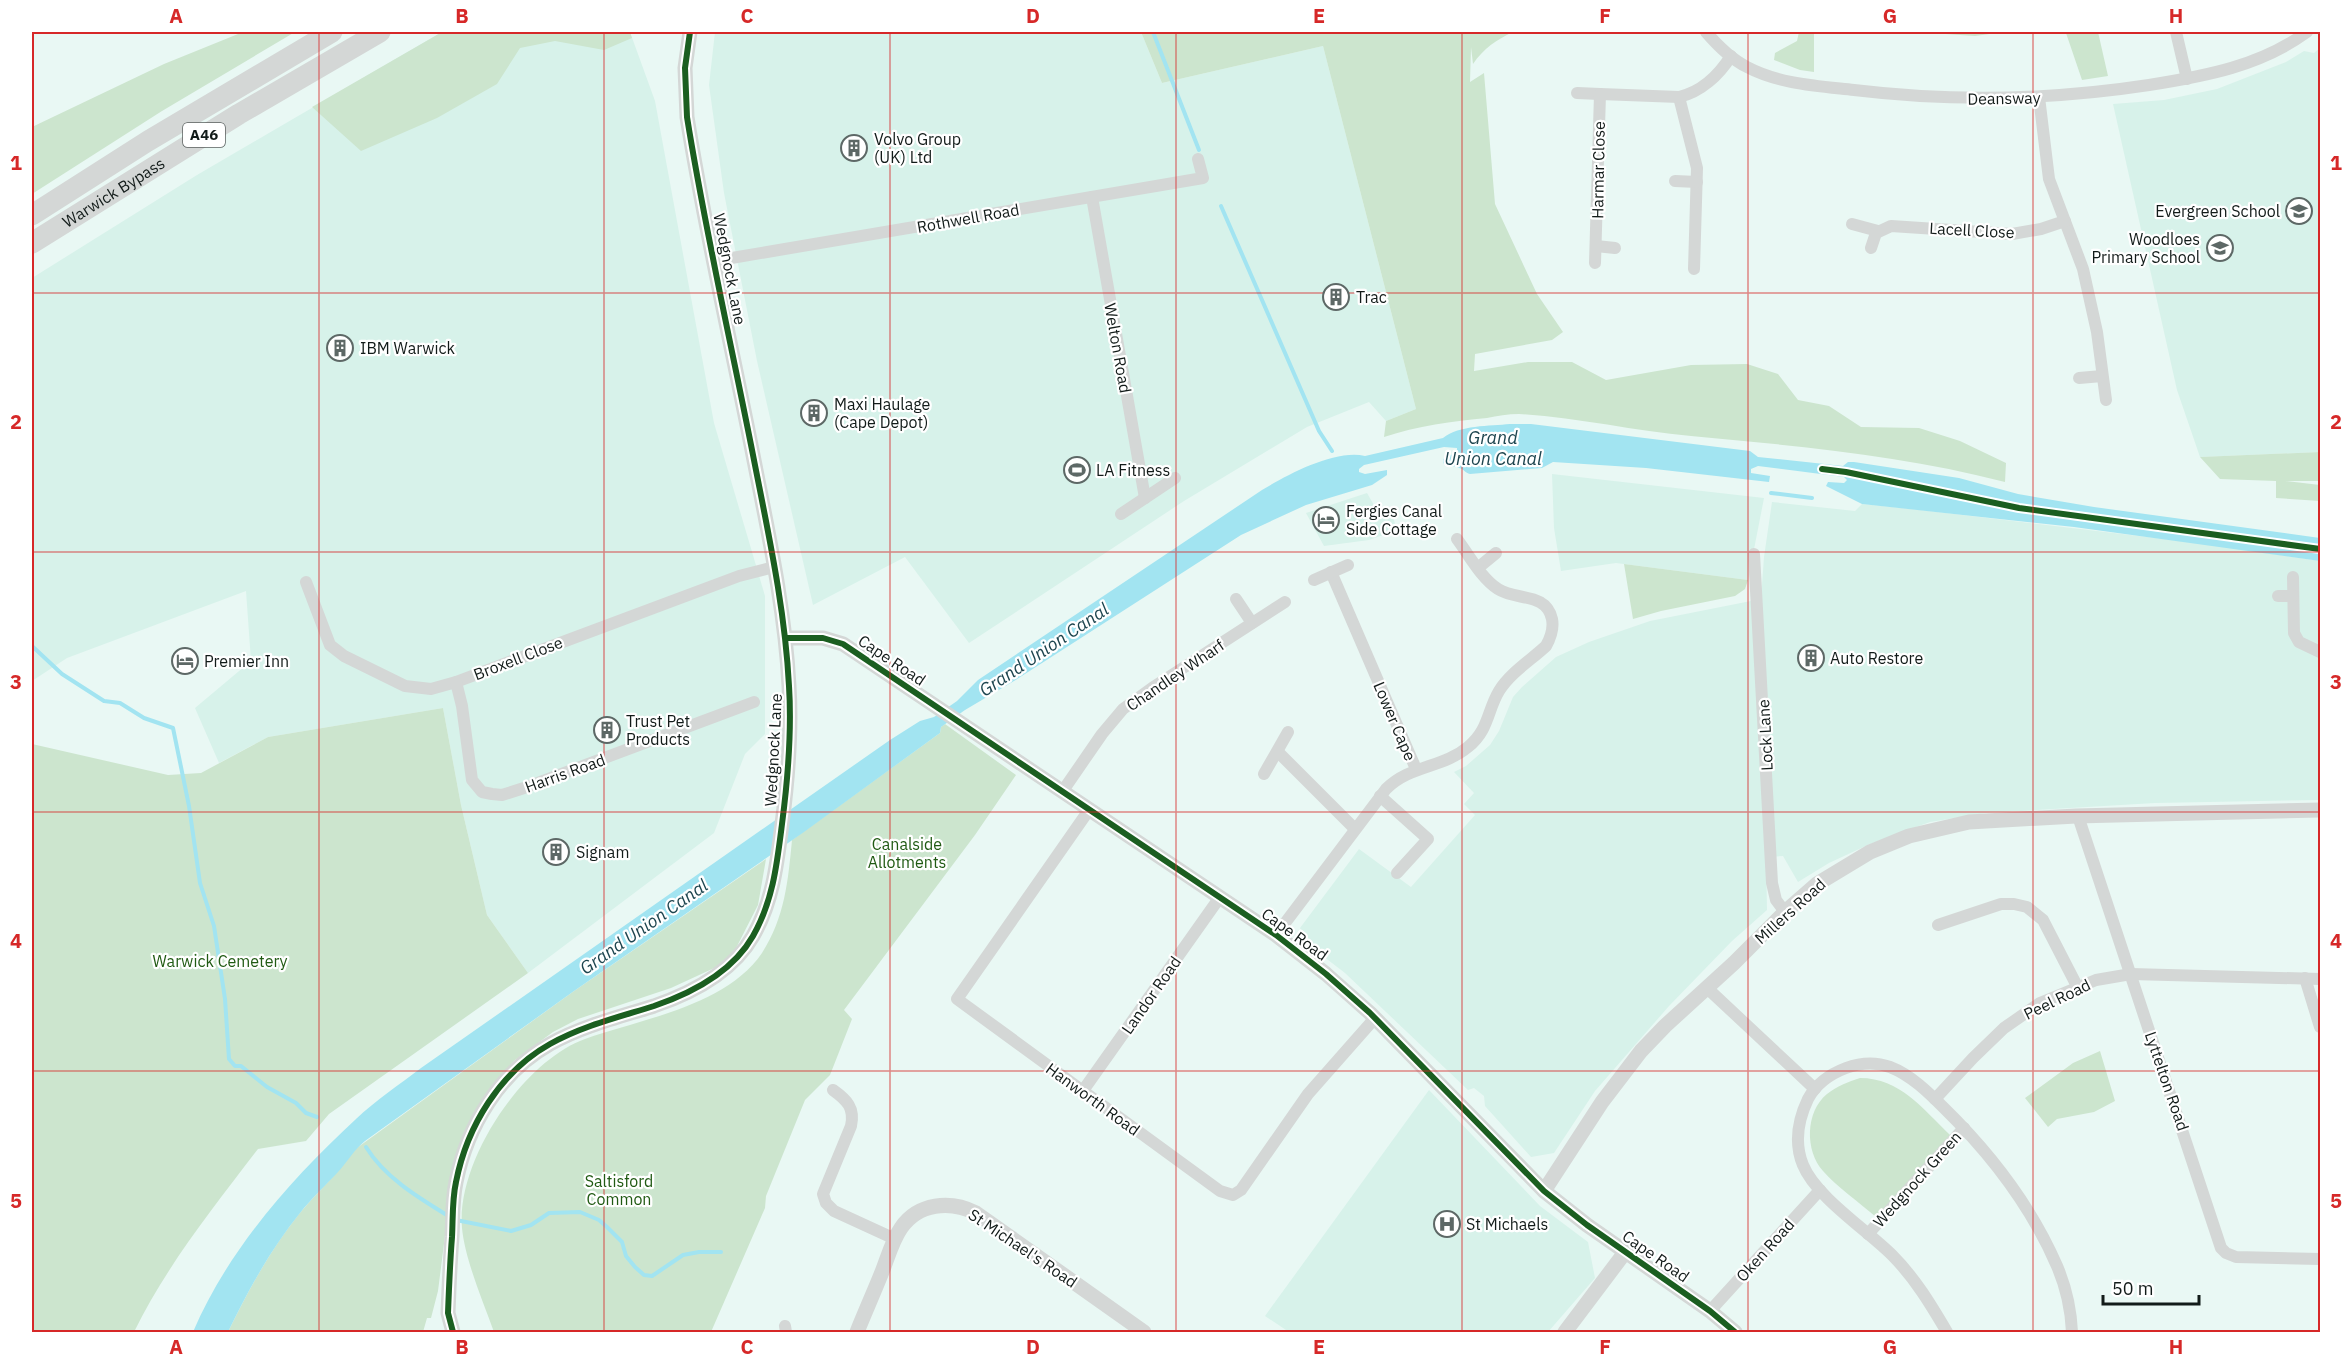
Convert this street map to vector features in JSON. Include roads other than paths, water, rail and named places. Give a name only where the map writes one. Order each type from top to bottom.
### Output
[{"type":"highway","name":"Warwick Bypass","points":[[32,215],[148,141],[332,32]]},
{"type":"highway","name":"Warwick Bypass","points":[[32,243],[230,119],[380,32]]},
{"type":"street","name":"Wedgnock Lane","points":[[441,1332],[448,1313],[456,1181],[471,1136],[490,1100],[519,1065],[562,1038],[664,1002],[712,979],[733,962],[751,941],[770,902],[787,786],[790,711],[786,638],[687,117],[685,68],[690,32]]},
{"type":"street","name":"Deansway","points":[[1706,32],[1731,56],[1747,67],[1766,75],[1822,86],[1937,98],[2039,97],[2187,79],[2223,71],[2255,60],[2307,32]]},
{"type":"street","points":[[2176,32],[2187,79]]},
{"type":"street","points":[[1577,93],[1679,97],[1698,90],[1718,73],[1731,56]]},
{"type":"street","name":"Harmar Close","points":[[1595,263],[1600,94]]},
{"type":"street","points":[[1679,97],[1696,160],[1694,269]]},
{"type":"street","points":[[2039,97],[2049,178],[2084,269],[2097,332],[2106,400]]},
{"type":"street","name":"Rothwell Road","points":[[714,261],[1203,178],[1198,159]]},
{"type":"street","points":[[1675,181],[1697,182]]},
{"type":"street","name":"Welton Road","points":[[1092,197],[1145,498]]},
{"type":"street","name":"Lacell Close","points":[[1852,224],[1878,231],[1891,226],[2012,234],[2041,229],[2066,220]]},
{"type":"street","points":[[1871,248],[1878,231]]},
{"type":"street","points":[[1596,246],[1615,248]]},
{"type":"street","points":[[2079,378],[2102,376]]},
{"type":"street","points":[[1121,514],[1175,478]]},
{"type":"street","points":[[1416,769],[1458,755],[1475,741],[1488,721],[1503,686],[1546,646],[1552,634],[1551,615],[1544,605],[1534,599],[1497,589],[1489,582],[1457,538]]},
{"type":"street","points":[[1479,567],[1496,553]]},
{"type":"street","name":"Lock Lane","points":[[1754,554],[1772,883],[1776,900],[1785,912]]},
{"type":"street","points":[[1314,580],[1348,564]]},
{"type":"street","name":"Broxell Close","points":[[306,582],[330,645],[344,656],[405,686],[431,689],[456,682],[718,584],[774,567]]},
{"type":"street","name":"Lower Cape","points":[[1276,935],[1380,796],[1392,783],[1416,769],[1331,572]]},
{"type":"street","points":[[2293,577],[2294,633],[2304,646],[2320,652]]},
{"type":"street","points":[[2278,596],[2293,596]]},
{"type":"street","points":[[1236,599],[1252,623]]},
{"type":"street","name":"Chandley Wharf","points":[[1062,792],[1102,734],[1123,709],[1285,602]]},
{"type":"street","name":"Cape Road","points":[[786,638],[813,637],[843,644],[1276,935],[1326,974],[1375,1018],[1544,1191],[1710,1311],[1735,1332]]},
{"type":"street","name":"Harris Road","points":[[456,682],[462,706],[472,780],[482,792],[502,795],[754,702]]},
{"type":"street","points":[[1264,774],[1288,732]]},
{"type":"street","points":[[1278,752],[1355,830]]},
{"type":"street","points":[[1380,796],[1428,839],[1396,873]]},
{"type":"street","name":"Hanworth Road","points":[[1089,810],[957,999],[1082,1092],[1220,1191],[1236,1194],[1315,1085],[1375,1018]]},
{"type":"street","name":"Millers Road","points":[[1544,1191],[1602,1102],[1630,1065],[1665,1026],[1817,884],[1870,852],[1909,836],[1969,822],[2078,816],[2320,810]]},
{"type":"street","name":"Lyttelton Road","points":[[2078,816],[2221,1248],[2236,1257],[2320,1259]]},
{"type":"street","name":"Landor Road","points":[[1082,1092],[1220,897]]},
{"type":"street","points":[[1938,925],[2001,904],[2014,903],[2027,907],[2043,920],[2077,986]]},
{"type":"street","name":"Peel Road","points":[[1935,1099],[2004,1028],[2040,1004],[2077,986],[2096,980],[2131,974],[2320,979]]},
{"type":"street","points":[[2305,978],[2320,1027]]},
{"type":"street","points":[[1707,988],[1815,1089]]},
{"type":"street","name":"Wedgnock Green","points":[[1935,1099],[1902,1073],[1879,1064],[1861,1064],[1842,1069],[1815,1089],[1802,1114],[1797,1134],[1803,1166],[1820,1190],[1868,1234],[1964,1128]]},
{"type":"street","points":[[833,1090],[848,1102],[853,1115],[851,1126],[823,1194],[826,1203],[834,1211],[895,1239]]},
{"type":"street","points":[[1935,1099],[1983,1148],[2015,1190],[2048,1247],[2065,1290],[2072,1332]]},
{"type":"street","name":"Oken Road","points":[[1710,1311],[1820,1190]]},
{"type":"street","name":"St Michael's Road","points":[[857,1332],[895,1239],[906,1222],[928,1207],[946,1204],[966,1208],[1144,1332]]},
{"type":"street","points":[[1868,1234],[1892,1255],[1913,1279],[1931,1303],[1947,1332]]},
{"type":"street","points":[[1565,1332],[1626,1251]]},
{"type":"street","name":"Wedgnock Lane","points":[[448,1313],[453,1332]]},
{"type":"water","name":"Grand Union Canal","points":[[1531,424],[1750,451],[1758,457],[1843,466],[1848,462],[1854,462],[1959,478],[2018,494],[2094,507],[2320,538],[2320,561],[2074,527],[1862,504],[1826,486],[1828,482],[1844,483],[1847,480],[1844,477],[1758,466],[1751,469],[1751,473],[1770,476],[1769,482],[1646,468],[1553,462],[1542,468],[1470,474],[1443,463],[1443,459],[1457,452],[1457,448],[1444,447],[1364,465],[1359,472],[1365,474],[1387,470],[1387,475],[1372,485],[1306,505],[1241,535],[965,710],[941,727],[940,733],[804,832],[574,991],[365,1141],[289,1227],[260,1271],[228,1332],[193,1332],[224,1273],[263,1217],[308,1166],[364,1112],[421,1068],[890,740],[920,721],[934,717],[957,701],[978,680],[1284,477],[1340,456],[1365,456],[1443,438],[1466,428]]},
{"type":"waterway","points":[[1153,32],[1199,150]]},
{"type":"waterway","points":[[1221,206],[1319,431],[1332,451]]},
{"type":"waterway","points":[[1771,493],[1812,498]]},
{"type":"waterway","points":[[32,646],[62,674],[104,701],[120,703],[144,718],[173,728],[189,806],[200,883],[214,926],[225,999],[229,1059],[235,1066],[241,1066],[267,1087],[296,1103],[306,1113],[317,1117]]},
{"type":"waterway","points":[[366,1147],[393,1178],[450,1217]]},
{"type":"waterway","points":[[456,1220],[511,1231],[531,1225],[549,1213],[580,1212],[599,1220],[607,1227],[622,1242],[626,1256],[635,1267],[644,1275],[652,1276],[683,1255],[721,1252]]},
{"type":"place","name":"Volvo Group (UK) Ltd","points":[[854,148]]},
{"type":"place","name":"Evergreen School","points":[[2299,211]]},
{"type":"place","name":"Woodloes Primary School","points":[[2220,248]]},
{"type":"place","name":"Trac","points":[[1336,297]]},
{"type":"place","name":"IBM Warwick","points":[[340,348]]},
{"type":"place","name":"Maxi Haulage (Cape Depot)","points":[[814,413]]},
{"type":"place","name":"LA Fitness","points":[[1077,470]]},
{"type":"place","name":"Fergies Canal Side Cottage","points":[[1326,520]]},
{"type":"place","name":"Auto Restore","points":[[1811,658]]},
{"type":"place","name":"Premier Inn","points":[[185,661]]},
{"type":"place","name":"Trust Pet Products","points":[[607,730]]},
{"type":"place","name":"Signam","points":[[556,852]]},
{"type":"place","name":"St Michaels","points":[[1447,1224]]},
{"type":"park label","name":"Canalside Allotments","points":[[907,853]]},
{"type":"park label","name":"Warwick Cemetery","points":[[220,961]]},
{"type":"park label","name":"Saltisford Common","points":[[619,1190]]}]
